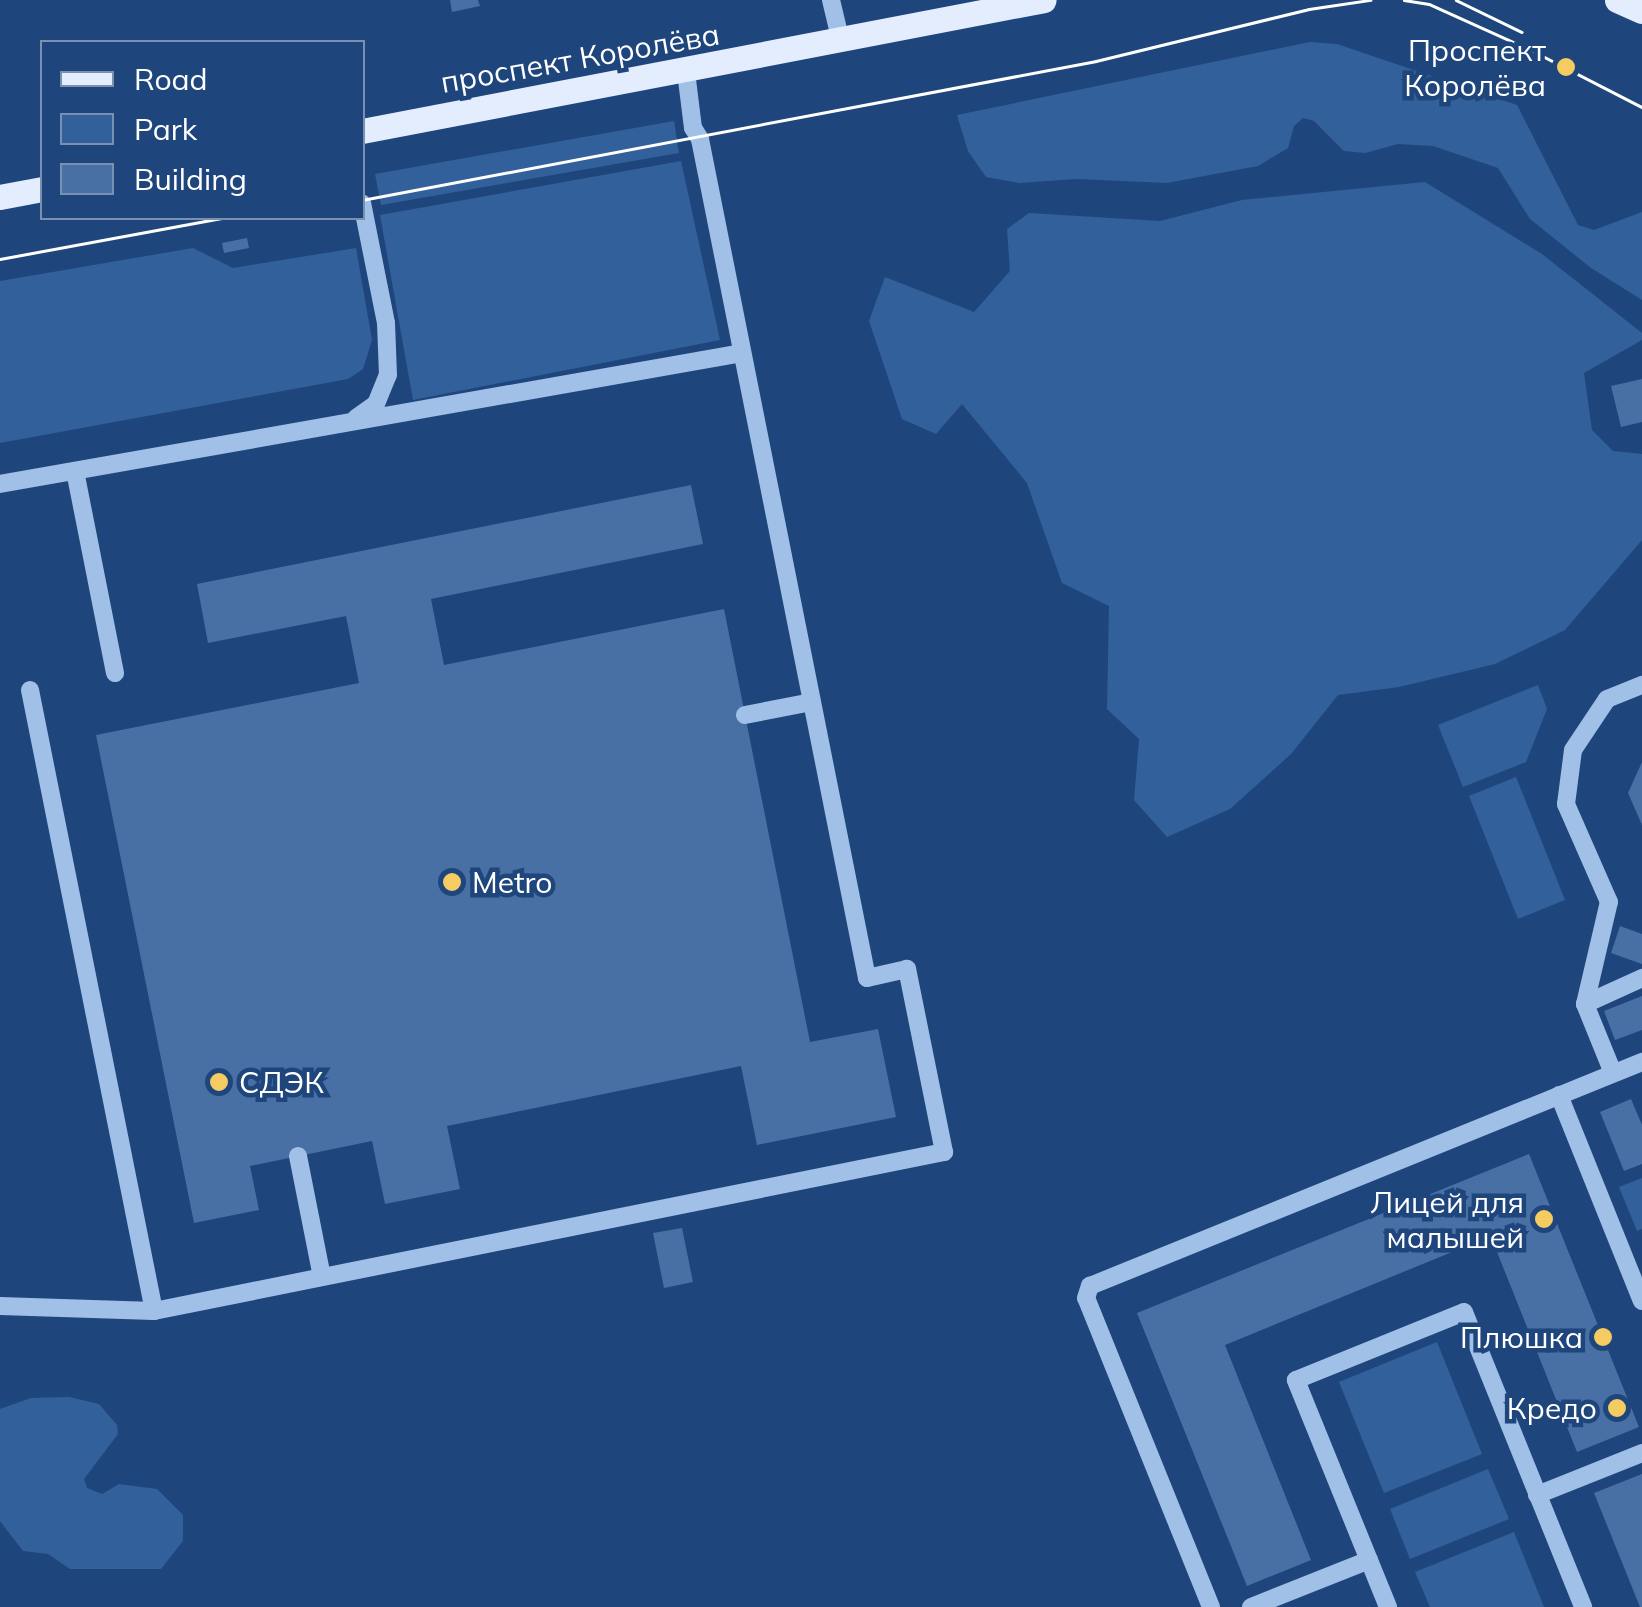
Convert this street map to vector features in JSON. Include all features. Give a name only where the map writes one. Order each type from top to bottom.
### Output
[{"type":"main road","name":"проспект Королёва","points":[[365,130],[686,72],[1044,0]]},
{"type":"main road","points":[[1618,0],[1642,11]]},
{"type":"main road","points":[[0,197],[40,189]]},
{"type":"lane","points":[[831,0],[841,42]]},
{"type":"lane","points":[[0,1306],[154,1311],[944,1152],[907,969],[867,978],[700,140],[693,128],[686,72]]},
{"type":"lane","points":[[352,422],[376,404],[388,375],[386,323],[365,218]]},
{"type":"lane","points":[[0,484],[742,353]]},
{"type":"lane","points":[[75,471],[115,673]]},
{"type":"lane","points":[[1613,1073],[1585,1004],[1609,902],[1566,804],[1573,750],[1608,698],[1642,686]]},
{"type":"lane","points":[[30,690],[154,1311]]},
{"type":"lane","points":[[745,715],[812,702]]},
{"type":"lane","points":[[1585,1004],[1642,978]]},
{"type":"lane","points":[[1211,1607],[1086,1298],[1090,1286],[1642,1062]]},
{"type":"lane","points":[[1559,1095],[1634,1255],[1642,1301]]},
{"type":"lane","points":[[298,1156],[322,1277]]},
{"type":"lane","points":[[1388,1607],[1296,1380],[1464,1312],[1583,1607]]},
{"type":"lane","points":[[1537,1495],[1642,1452]]},
{"type":"lane","points":[[1251,1607],[1368,1560]]},
{"type":"green space","points":[[1310,42],[1337,44],[1517,105],[1578,225],[1594,230],[1642,212],[1642,300],[1591,268],[1530,219],[1498,168],[1433,146],[1398,144],[1365,153],[1344,151],[1314,121],[1303,118],[1294,126],[1288,148],[1258,166],[1167,183],[1076,179],[1019,183],[986,177],[968,151],[957,115]]},
{"type":"green space","points":[[674,121],[679,153],[381,205],[375,174]]},
{"type":"green space","points":[[681,161],[720,340],[413,400],[380,215]]},
{"type":"green space","points":[[1425,182],[1542,254],[1642,333],[1642,340],[1584,373],[1592,430],[1613,451],[1642,454],[1642,540],[1565,630],[1495,664],[1399,687],[1338,695],[1291,754],[1230,809],[1167,837],[1134,800],[1139,739],[1107,709],[1109,606],[1062,583],[1027,483],[962,404],[936,434],[902,419],[869,321],[885,277],[974,312],[1010,271],[1007,229],[1029,213],[1160,221],[1242,200]]},
{"type":"green space","points":[[193,248],[233,268],[356,248],[372,340],[363,369],[348,379],[0,443],[0,281]]},
{"type":"green space","points":[[1538,685],[1547,709],[1526,762],[1463,787],[1438,725]]},
{"type":"green space","points":[[1516,777],[1565,900],[1518,919],[1469,796]]},
{"type":"green space","points":[[1642,1178],[1642,1229],[1637,1231],[1619,1187]]},
{"type":"green space","points":[[1437,1342],[1482,1454],[1384,1493],[1339,1382]]},
{"type":"green space","points":[[69,1397],[99,1404],[117,1425],[118,1434],[84,1479],[87,1488],[102,1494],[119,1484],[157,1489],[183,1515],[183,1541],[161,1569],[70,1569],[48,1554],[23,1551],[0,1521],[0,1409],[31,1398]]},
{"type":"green space","points":[[1488,1469],[1509,1519],[1410,1559],[1390,1509]]},
{"type":"green space","points":[[1514,1532],[1544,1607],[1430,1607],[1415,1572]]},
{"type":"building","points":[[450,0],[478,0],[480,6],[452,12]]},
{"type":"building","points":[[247,238],[249,248],[224,253],[222,243]]},
{"type":"building","points":[[1642,379],[1642,422],[1621,427],[1611,386]]},
{"type":"building","name":"Metro","points":[[691,485],[703,544],[431,599],[444,665],[724,609],[810,1042],[878,1029],[896,1117],[757,1145],[741,1066],[447,1126],[460,1189],[385,1204],[372,1141],[250,1166],[259,1210],[194,1223],[96,735],[359,683],[346,616],[208,643],[197,584]]},
{"type":"building","points":[[1642,762],[1642,825],[1628,793]]},
{"type":"building","points":[[1620,926],[1642,934],[1642,964],[1611,953]]},
{"type":"building","points":[[1642,996],[1642,1030],[1615,1040],[1604,1011]]},
{"type":"building","points":[[1631,1099],[1642,1125],[1642,1164],[1624,1171],[1600,1112]]},
{"type":"building","points":[[1529,1154],[1639,1427],[1577,1452],[1491,1237],[1474,1243],[1225,1345],[1311,1560],[1247,1586],[1137,1313]]},
{"type":"building","points":[[682,1228],[693,1282],[664,1288],[653,1233]]},
{"type":"building","points":[[1642,1474],[1642,1607],[1640,1607],[1594,1493]]},
{"type":"tram line","points":[[365,199],[1096,61],[1309,9],[1370,0]]},
{"type":"tram line","points":[[1404,0],[1429,4],[1642,107]]},
{"type":"tram line","points":[[1456,0],[1522,32]]},
{"type":"tram line","points":[[0,259],[210,220]]},
{"type":"place","name":"Проспект Королёва","points":[[1566,67]]},
{"type":"place","name":"Metro","points":[[452,882]]},
{"type":"place","name":"СДЭК","points":[[219,1082]]},
{"type":"place","name":"Лицей для малышей","points":[[1544,1219]]},
{"type":"place","name":"Плюшка","points":[[1603,1337]]},
{"type":"place","name":"Кредо","points":[[1617,1408]]}]
